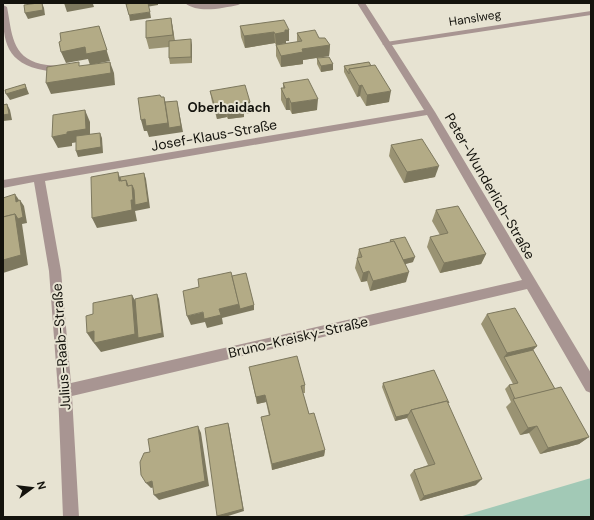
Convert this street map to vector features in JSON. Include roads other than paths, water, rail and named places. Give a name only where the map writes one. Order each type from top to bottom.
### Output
[{"type":"street","points":[[189,3],[207,6],[238,3]]},
{"type":"street","name":"Peter-Wunderlich-Straße","points":[[361,3],[430,112],[591,386]]},
{"type":"street","points":[[3,7],[12,48],[26,63],[54,69],[74,69]]},
{"type":"street","name":"Hanslweg","points":[[386,44],[591,13]]},
{"type":"street","name":"Josef-Klaus-Straße","points":[[3,184],[430,112]]},
{"type":"street","name":"Julius-Raab-Straße","points":[[39,178],[55,271],[65,392],[71,517]]},
{"type":"street","name":"Bruno-Kreisky-Straße","points":[[65,392],[530,283]]},
{"type":"district","name":"Oberhaidach","points":[[229,107]]}]
